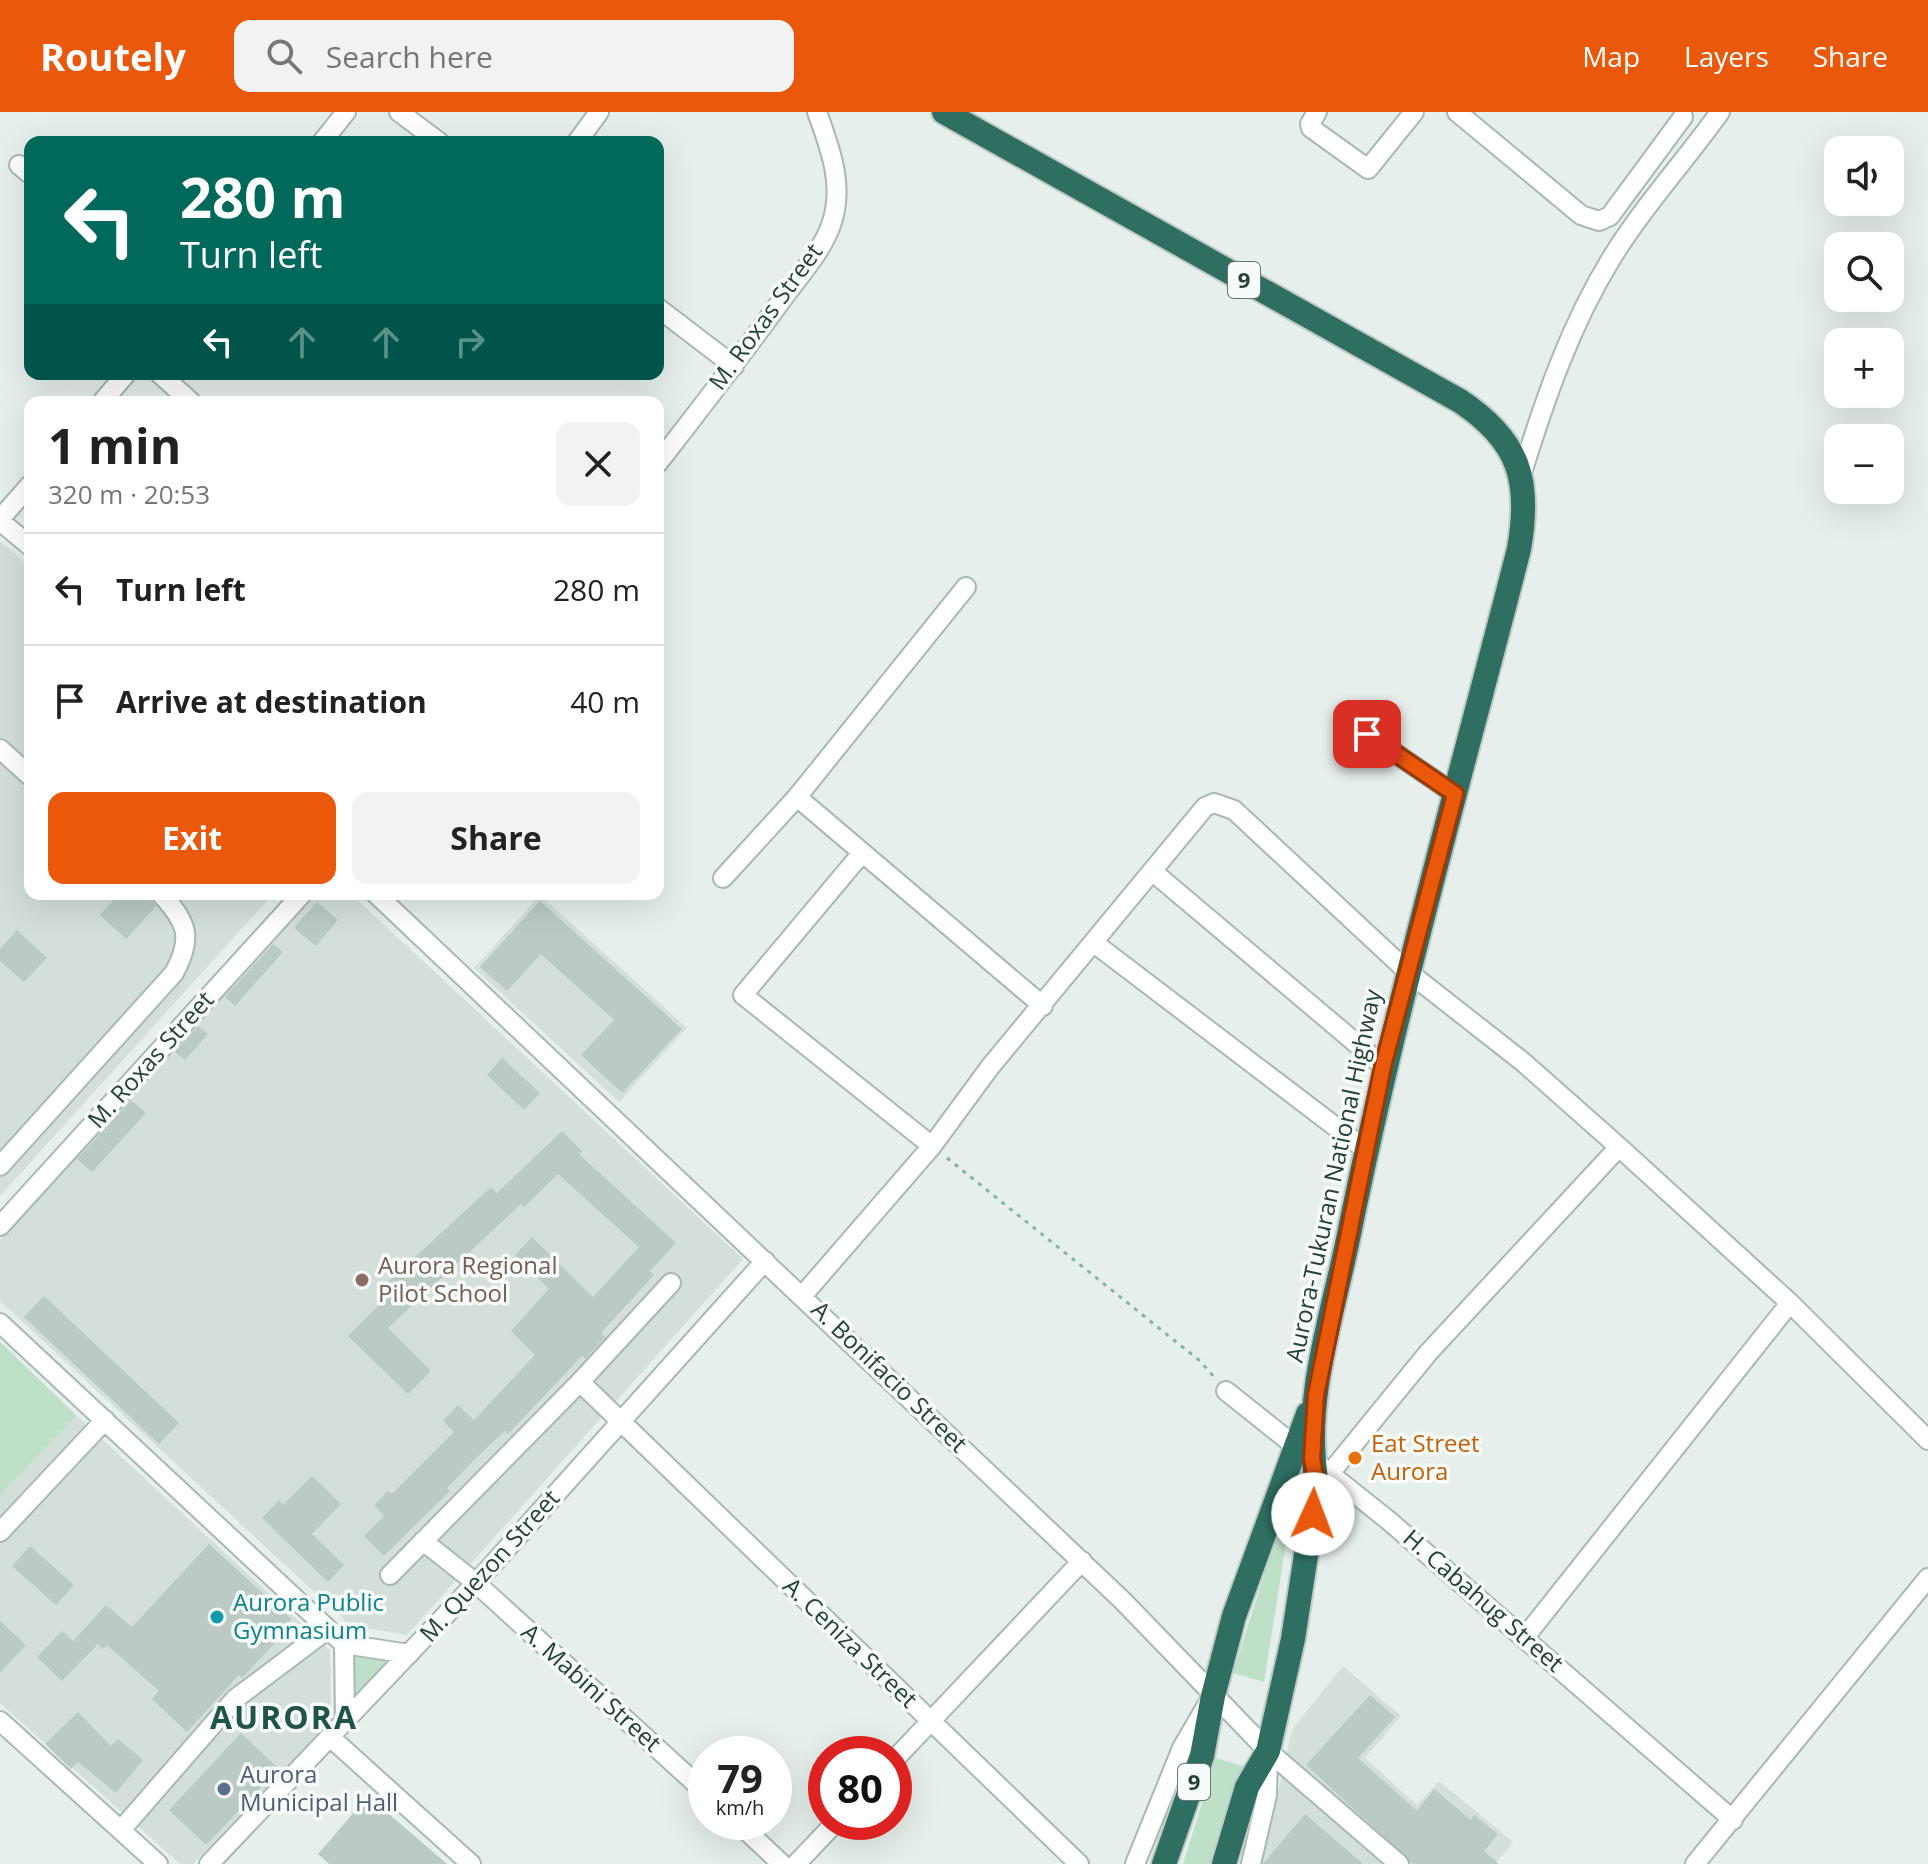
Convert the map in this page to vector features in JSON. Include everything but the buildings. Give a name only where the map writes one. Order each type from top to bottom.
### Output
[{"type":"highway","name":"Aurora-Tukuran National Highway","points":[[944,112],[1460,401],[1498,433],[1522,473],[1525,517],[1519,549],[1383,1066],[1316,1395],[1312,1459],[1317,1484],[1310,1544],[1268,1751],[1247,1787],[1224,1864]]},
{"type":"highway","name":"Aurora-Tukuran National Highway","points":[[1164,1864],[1197,1770],[1213,1696],[1243,1589],[1312,1459]]},
{"type":"street","points":[[327,136],[346,112]]},
{"type":"street","points":[[399,112],[431,136]]},
{"type":"street","points":[[581,136],[599,112]]},
{"type":"street","name":"M. Roxas Street","points":[[664,455],[811,260],[831,225],[836,191],[835,163],[817,112]]},
{"type":"street","points":[[1317,112],[1311,128],[1368,169],[1414,112]]},
{"type":"street","points":[[1457,112],[1581,215],[1599,221],[1610,216],[1680,114],[1704,134]]},
{"type":"street","points":[[1522,473],[1555,371],[1584,306],[1612,257],[1720,112]]},
{"type":"street","points":[[664,313],[734,366]]},
{"type":"street","points":[[107,396],[121,380]]},
{"type":"street","points":[[167,380],[184,396]]},
{"type":"street","points":[[24,492],[0,520],[24,541]]},
{"type":"street","points":[[723,878],[797,797],[966,587]]},
{"type":"street","points":[[1367,734],[1455,794]]},
{"type":"street","points":[[0,749],[24,771]]},
{"type":"street","points":[[797,797],[1043,1006]]},
{"type":"street","points":[[803,1295],[932,1146],[990,1067],[1205,807],[1214,803],[1234,810],[1407,971],[1523,1062],[1619,1147],[1790,1303],[1928,1440]]},
{"type":"street","points":[[862,853],[743,995],[932,1146]]},
{"type":"street","points":[[1152,871],[1383,1066]]},
{"type":"street","points":[[0,1166],[174,973],[186,951],[187,937],[181,918],[166,900]]},
{"type":"street","name":"M. Roxas Street","points":[[0,1226],[297,900]]},
{"type":"street","name":"A. Bonifacio Street","points":[[382,900],[1082,1561],[1268,1751],[1399,1864]]},
{"type":"street","points":[[1094,943],[1366,1150]]},
{"type":"street","points":[[1312,1459],[1428,1353],[1619,1147]]},
{"type":"street","name":"M. Quezon Street","points":[[209,1864],[476,1583],[765,1261]]},
{"type":"street","points":[[390,1575],[580,1382],[671,1283]]},
{"type":"street","points":[[1525,1637],[1790,1303]]},
{"type":"street","points":[[0,1323],[344,1644],[409,1654]]},
{"type":"street","name":"A. Ceniza Street","points":[[580,1382],[1079,1864]]},
{"type":"street","name":"H. Cabahug Street","points":[[1226,1391],[1525,1637],[1733,1820]]},
{"type":"street","points":[[0,1532],[105,1420]]},
{"type":"street","name":"A. Mabini Street","points":[[423,1541],[476,1583],[688,1777]]},
{"type":"street","points":[[912,1741],[1082,1561]]},
{"type":"street","points":[[1695,1864],[1928,1578]]},
{"type":"street","points":[[121,1830],[235,1699],[328,1629]]},
{"type":"street","points":[[344,1644],[345,1721]]},
{"type":"street","name":"Aurora-Tukuran National Highway","points":[[1135,1864],[1182,1748],[1213,1696]]},
{"type":"street","points":[[0,1721],[158,1864]]},
{"type":"street","points":[[330,1737],[471,1864]]},
{"type":"street","name":"Aurora-Tukuran National Highway","points":[[1251,1864],[1267,1795],[1268,1751]]},
{"type":"street","points":[[756,1840],[782,1864]]},
{"type":"street","points":[[796,1864],[819,1840]]},
{"type":"path","points":[[932,1146],[1200,1361],[1226,1391]]},
{"type":"shaded area","points":[[0,541],[24,562],[24,900],[268,900],[0,1196]]},
{"type":"shaded area","name":"Aurora Regional Pilot School","points":[[302,900],[357,900],[743,1259],[407,1635],[350,1625],[0,1301],[0,1240]]},
{"type":"shaded area","points":[[535,900],[546,900],[687,1028],[619,1102],[474,968]]},
{"type":"shaded area","points":[[77,1416],[330,1650],[331,1721],[193,1864],[180,1864],[0,1703],[0,1495]]},
{"type":"shaded area","points":[[1343,1666],[1401,1716],[1365,1758],[1417,1805],[1439,1781],[1513,1842],[1495,1864],[1262,1864],[1292,1730]]},
{"type":"green space","points":[[0,1342],[77,1416],[0,1495]]},
{"type":"green space","points":[[1298,1468],[1264,1682],[1233,1673]]},
{"type":"green space","points":[[353,1652],[395,1659],[352,1703]]},
{"type":"green space","points":[[1216,1758],[1243,1766],[1211,1864],[1183,1864]]},
{"type":"place","name":"Aurora Regional Pilot School","points":[[362,1280]]},
{"type":"place","name":"Eat Street Aurora","points":[[1355,1458]]},
{"type":"place","name":"Aurora Public Gymnasium","points":[[217,1617]]},
{"type":"place","name":"Aurora Municipal Hall","points":[[224,1789]]},
{"type":"district","name":"AURORA","points":[[284,1718]]},
{"type":"route","points":[[1313,1514],[1317,1484],[1312,1459],[1316,1395],[1383,1066],[1455,794],[1367,734]]}]
